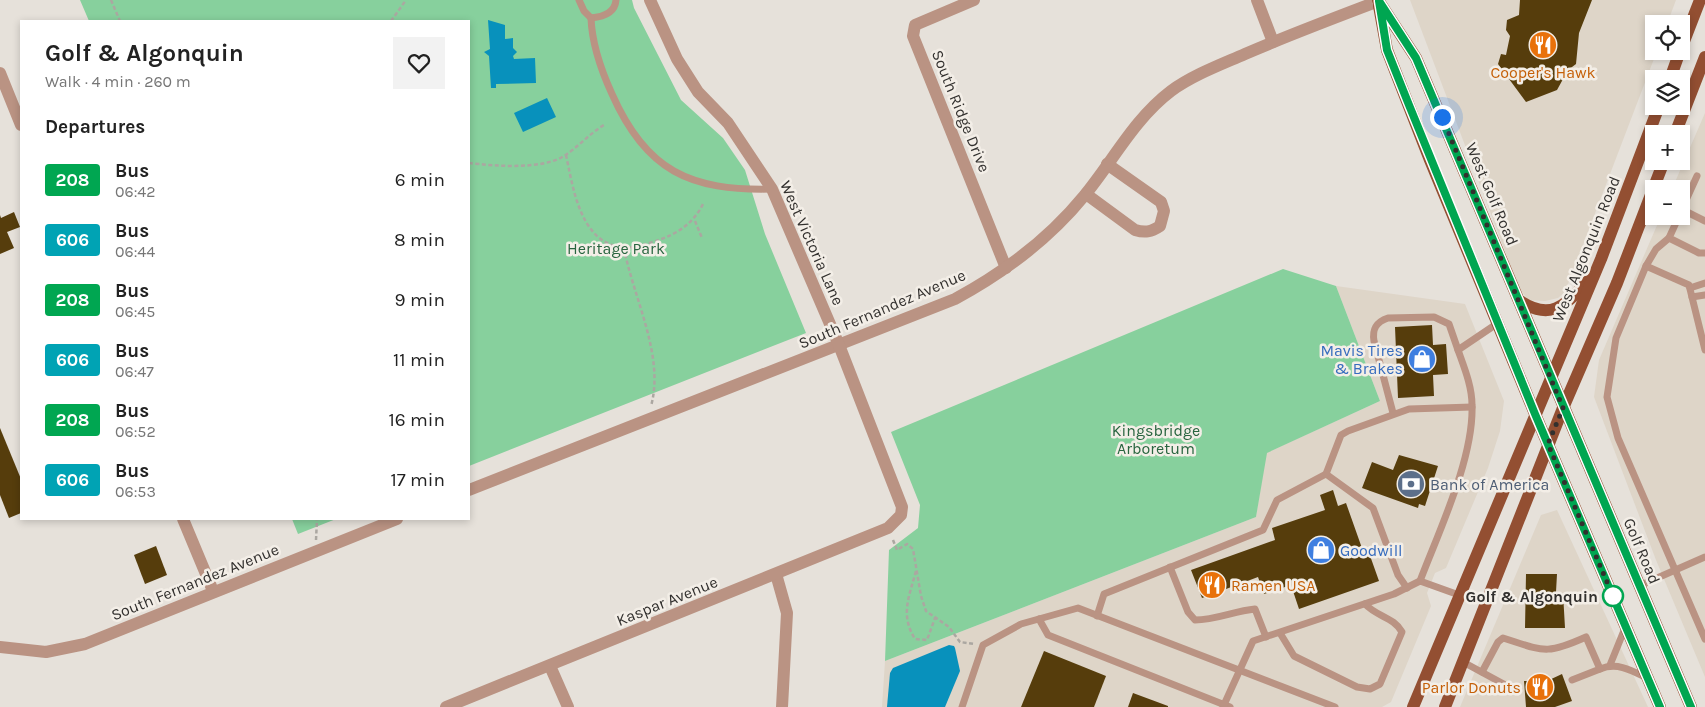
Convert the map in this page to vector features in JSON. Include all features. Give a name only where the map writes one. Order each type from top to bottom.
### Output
[{"type":"main road","points":[[1379,0],[1387,50],[1535,414],[1660,707]]},
{"type":"main road","name":"West Golf Road","points":[[1379,0],[1416,58],[1520,301],[1563,408]]},
{"type":"main road","points":[[1690,26],[1700,0]]},
{"type":"main road","points":[[1679,125],[1705,57]]},
{"type":"main road","name":"West Algonquin Road","points":[[1413,707],[1594,274],[1656,115]]},
{"type":"main road","points":[[1445,707],[1548,444],[1645,213]]},
{"type":"main road","points":[[1520,301],[1530,308],[1554,310],[1566,304],[1594,274]]},
{"type":"main road","name":"Golf Road","points":[[1563,408],[1691,707]]},
{"type":"street","name":"West Victoria Lane","points":[[650,0],[677,60],[698,92],[728,123],[772,189],[839,345],[902,507],[901,515],[898,519]]},
{"type":"street","name":"South Ridge Drive","points":[[974,0],[915,25],[914,36],[1006,268]]},
{"type":"street","points":[[1257,0],[1273,42]]},
{"type":"street","name":"South Fernandez Avenue","points":[[470,490],[955,299],[1006,268],[1034,248],[1059,226],[1086,194],[1142,117],[1171,91],[1200,73],[1379,0]]},
{"type":"street","points":[[0,73],[20,122]]},
{"type":"street","points":[[1086,194],[1135,230],[1142,232],[1152,231],[1160,226],[1164,211],[1161,202],[1107,164]]},
{"type":"street","name":"Kaspar Avenue","points":[[446,707],[888,528],[898,519]]},
{"type":"street","points":[[183,520],[213,591]]},
{"type":"street","name":"South Fernandez Avenue","points":[[0,646],[46,652],[85,644],[213,591],[394,520]]},
{"type":"street","points":[[776,574],[787,613],[782,707]]},
{"type":"street","points":[[550,666],[568,707]]},
{"type":"lane","points":[[579,0],[584,11],[591,18],[600,70],[633,135],[654,159],[675,173],[703,182],[728,187],[772,189]]},
{"type":"lane","points":[[591,18],[601,17],[611,12],[616,0]]},
{"type":"lane","points":[[1690,191],[1697,176]]},
{"type":"lane","points":[[1690,215],[1705,221]]},
{"type":"lane","points":[[1675,225],[1669,238],[1656,249],[1646,266],[1616,338],[1607,397],[1618,438],[1705,639]]},
{"type":"lane","points":[[1669,238],[1699,253],[1705,253]]},
{"type":"lane","points":[[1646,266],[1689,285],[1705,350]]},
{"type":"lane","points":[[1690,288],[1705,283]]},
{"type":"lane","points":[[1692,298],[1705,295]]},
{"type":"lane","points":[[1039,619],[1048,635],[1226,706],[1238,671],[1253,641],[1365,604],[1420,581],[1466,454],[1472,430],[1472,407],[1467,377],[1448,324],[1442,319],[1425,316],[1388,318],[1381,320],[1376,325],[1373,332],[1374,341],[1393,413]]},
{"type":"lane","points":[[1458,350],[1498,322]]},
{"type":"lane","points":[[1097,616],[1104,594],[1263,530],[1277,500],[1326,474],[1341,435],[1393,413],[1409,409],[1472,407]]},
{"type":"lane","points":[[1326,474],[1373,508],[1398,575],[1407,588]]},
{"type":"lane","points":[[1639,586],[1705,557]]},
{"type":"lane","points":[[1170,567],[1188,612],[1195,620],[1213,620],[1238,611],[1255,608],[1266,637]]},
{"type":"lane","points":[[1420,581],[1459,595]]},
{"type":"lane","points":[[1280,633],[1294,656],[1357,687],[1370,689],[1380,684],[1402,632],[1398,623],[1373,612],[1365,604]]},
{"type":"lane","points":[[962,707],[983,645],[1021,624],[1078,608],[1335,707]]},
{"type":"lane","points":[[1610,665],[1626,625]]},
{"type":"lane","points":[[1482,672],[1498,642],[1504,638],[1542,651],[1563,647],[1586,637],[1600,669]]},
{"type":"lane","points":[[1463,662],[1511,688]]},
{"type":"lane","points":[[1572,680],[1610,665],[1632,670],[1648,678]]},
{"type":"path","points":[[111,0],[120,20]]},
{"type":"path","points":[[392,20],[406,0]]},
{"type":"path","points":[[470,163],[503,166],[554,161],[566,155],[586,136],[604,125]]},
{"type":"path","points":[[566,155],[583,217],[601,238],[611,245],[624,248],[658,240],[676,233],[694,221],[703,204]]},
{"type":"path","points":[[694,221],[702,238]]},
{"type":"path","points":[[624,248],[628,271],[654,363],[656,389],[650,407]]},
{"type":"path","points":[[315,551],[317,520]]},
{"type":"path","points":[[888,528],[897,550],[907,544],[913,549],[920,596],[926,612],[949,627],[960,642],[983,645]]},
{"type":"path","points":[[916,570],[906,611],[906,622],[915,639],[927,640],[936,618]]},
{"type":"shaded area","points":[[1410,0],[1676,0],[1670,15],[1645,15],[1645,60],[1654,60],[1650,70],[1645,70],[1645,82],[1565,292],[1558,298],[1545,301],[1528,300],[1519,288]]},
{"type":"shaded area","points":[[1705,113],[1705,677],[1656,560],[1594,397],[1599,360],[1657,225],[1690,225],[1690,180],[1676,180],[1680,170],[1690,170],[1690,148]]},
{"type":"shaded area","points":[[1336,286],[1465,304],[1504,401],[1500,431],[1488,468],[1446,568],[1435,573],[1427,593],[1431,606],[1391,702],[1382,707],[882,707],[885,661],[1256,517],[1266,453],[1380,401]]},
{"type":"shaded area","points":[[1557,510],[1648,707],[1460,707],[1541,515]]},
{"type":"green space","name":"Heritage Park","points":[[80,0],[632,0],[634,8],[681,100],[723,138],[745,170],[765,234],[806,333],[470,466],[470,20],[89,20]]},
{"type":"green space","name":"Kingsbridge Arboretum","points":[[1283,269],[1336,286],[1380,401],[1267,453],[1256,517],[885,661],[889,550],[918,528],[920,505],[891,432]]},
{"type":"green space","points":[[292,520],[333,520],[298,534]]},
{"type":"water","points":[[488,20],[505,25],[505,39],[513,38],[513,48],[517,52],[513,56],[514,59],[535,58],[536,83],[496,84],[496,88],[491,88],[489,56],[484,52],[490,49]]},
{"type":"water","points":[[547,98],[556,117],[523,132],[514,113]]},
{"type":"water","points":[[949,645],[955,648],[960,671],[945,707],[887,707],[890,673],[893,668]]},
{"type":"building","name":"Cooper's Hawk","points":[[1520,0],[1592,0],[1579,33],[1576,64],[1568,70],[1557,90],[1526,102],[1498,64],[1501,54],[1506,55],[1510,36],[1506,30],[1507,20],[1519,15]]},
{"type":"building","points":[[14,212],[20,227],[7,232],[14,248],[0,254],[0,215],[1,218]]},
{"type":"building","name":"Mavis Tires & Brakes","points":[[1432,325],[1433,345],[1446,344],[1448,374],[1433,375],[1434,396],[1398,398],[1395,327]]},
{"type":"building","points":[[0,428],[20,477],[20,513],[9,518],[0,495]]},
{"type":"building","name":"Bank of America","points":[[1399,455],[1438,466],[1425,506],[1419,504],[1418,508],[1362,488],[1372,462],[1393,470]]},
{"type":"building","name":"Goodwill","points":[[1333,490],[1338,506],[1346,503],[1363,551],[1368,550],[1379,581],[1299,609],[1291,585],[1264,594],[1258,577],[1202,598],[1191,570],[1275,540],[1272,528],[1325,510],[1320,495]]},
{"type":"building","points":[[156,546],[167,575],[145,584],[134,555]]},
{"type":"building","points":[[1526,574],[1557,574],[1556,592],[1563,593],[1565,628],[1525,628]]},
{"type":"building","points":[[1044,651],[1106,676],[1094,707],[1021,707]]},
{"type":"building","points":[[1562,674],[1572,701],[1555,707],[1526,707],[1524,681],[1547,681]]},
{"type":"building","points":[[1133,693],[1168,706],[1168,707],[1128,707]]},
{"type":"bus line","name":"208","points":[[1660,707],[1535,414],[1430,160],[1387,50],[1379,1],[1416,58],[1691,707]]},
{"type":"place","name":"Cooper's Hawk","points":[[1543,45]]},
{"type":"place","name":"Mavis Tires & Brakes","points":[[1422,359]]},
{"type":"place","name":"Bank of America","points":[[1411,484]]},
{"type":"place","name":"Goodwill","points":[[1321,550]]},
{"type":"place","name":"Ramen USA","points":[[1212,585]]},
{"type":"place","name":"Golf & Algonquin","points":[[1613,596]]},
{"type":"place","name":"Parlor Donuts","points":[[1540,687]]},
{"type":"route","points":[[1442,117],[1563,408],[1548,444],[1613,596]]}]
